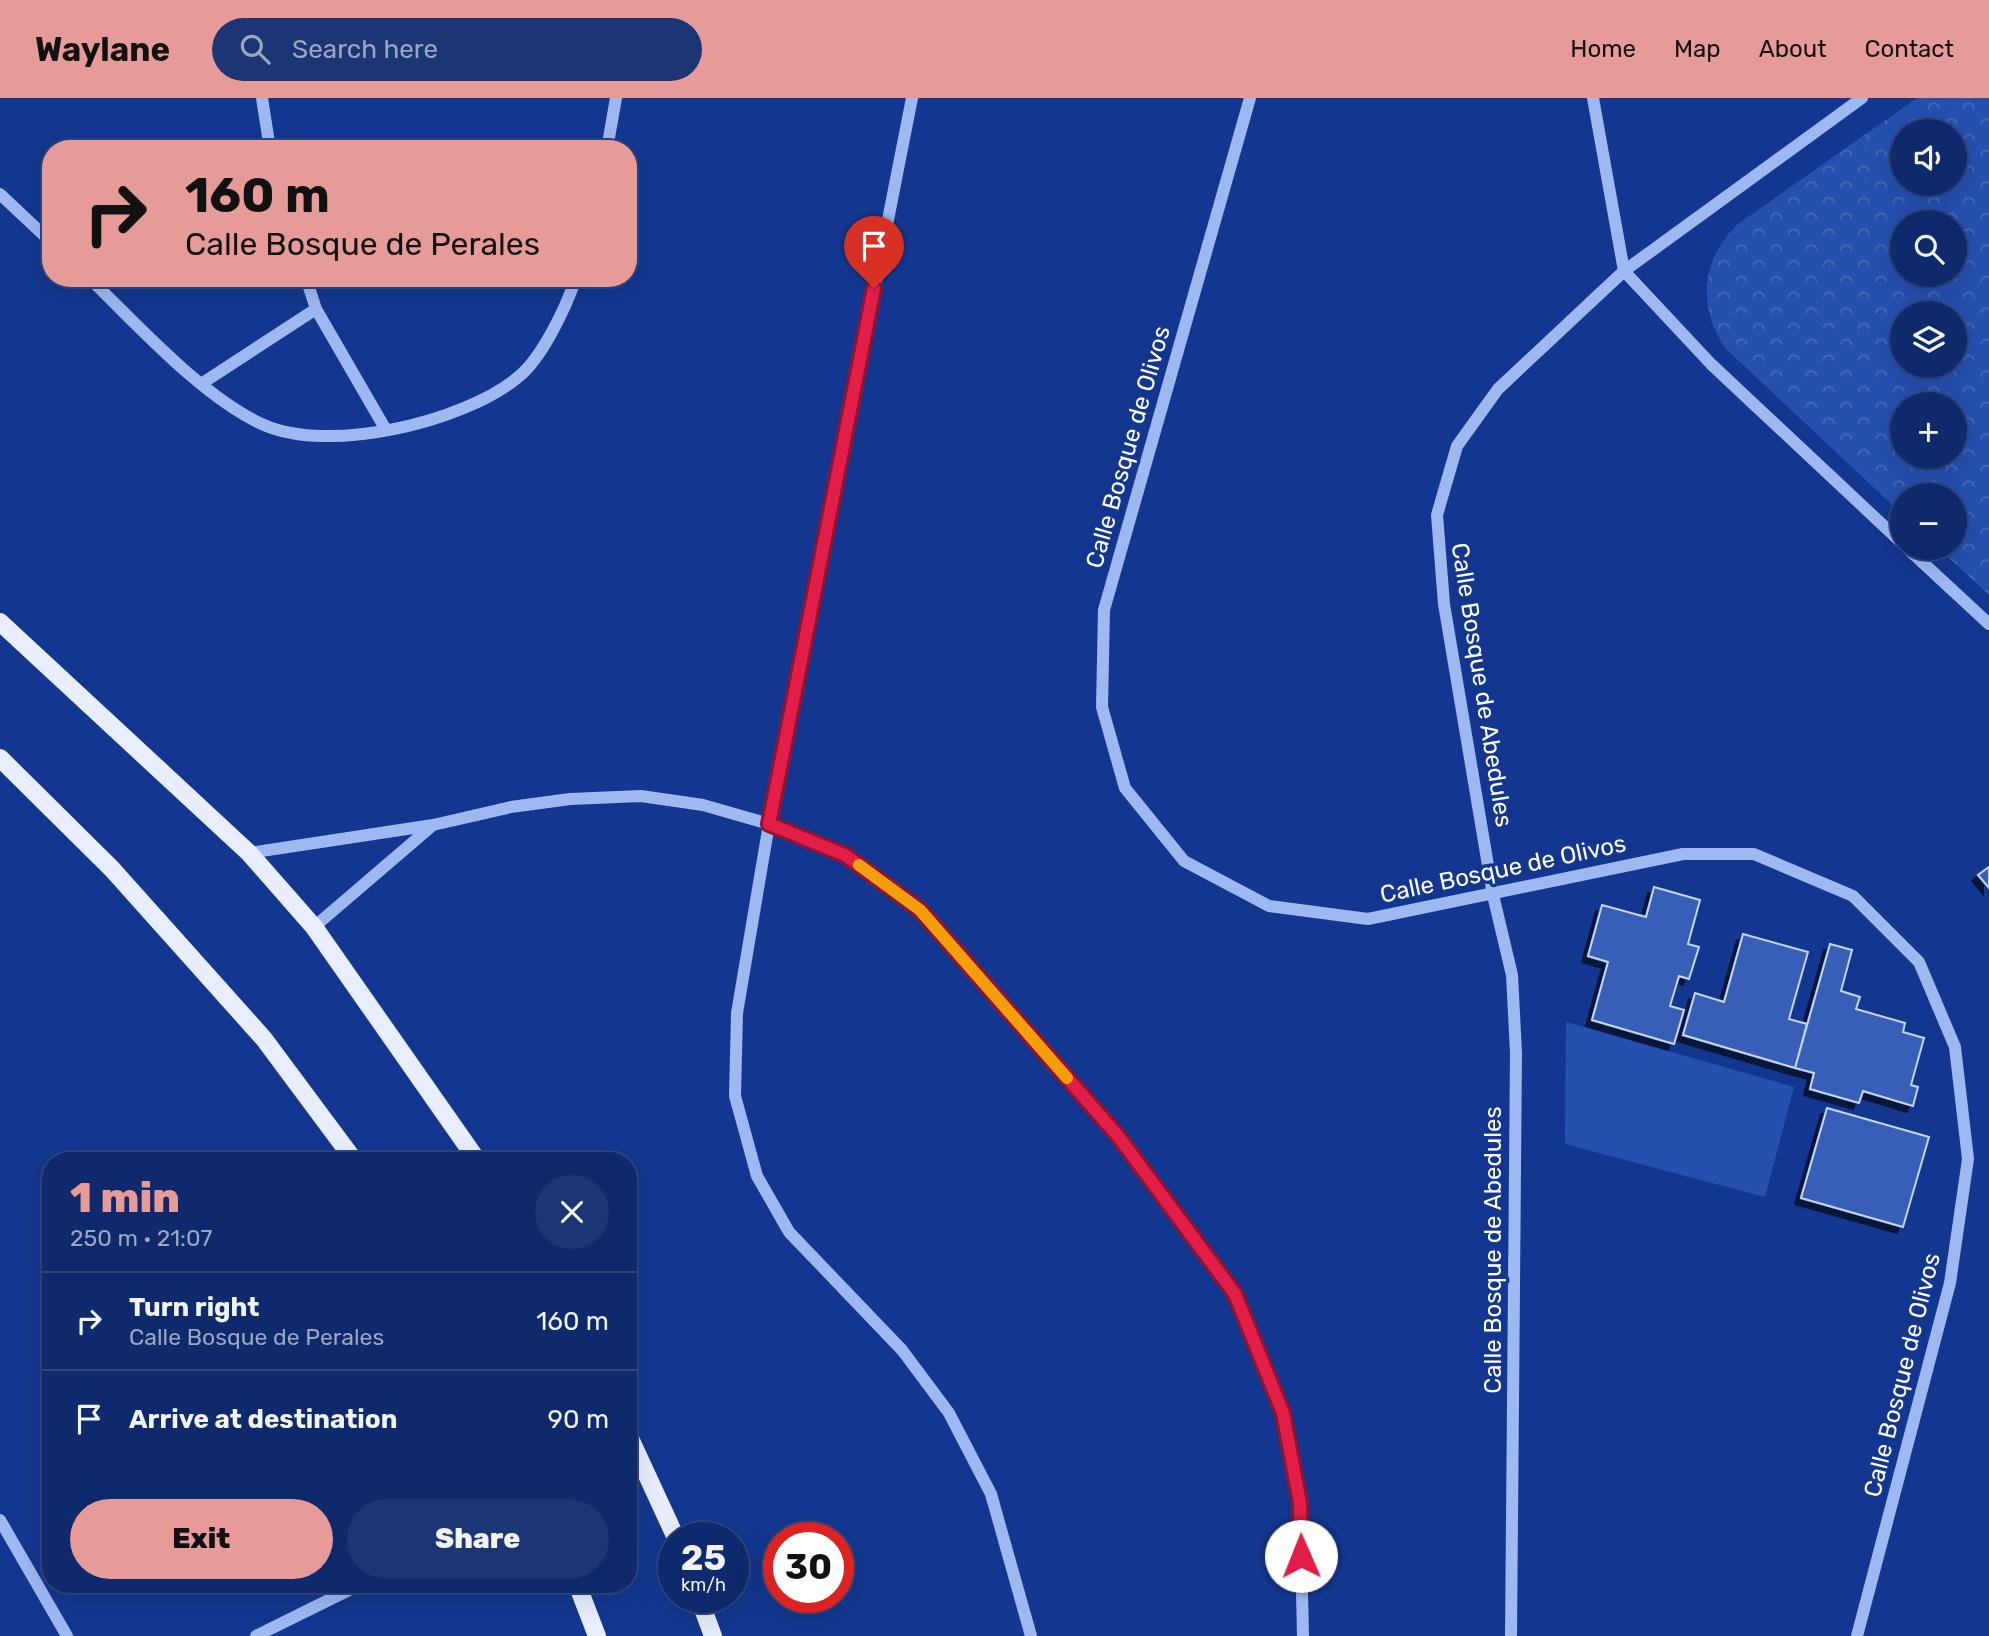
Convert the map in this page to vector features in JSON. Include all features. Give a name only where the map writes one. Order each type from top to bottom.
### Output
[{"type":"main road","points":[[0,622],[249,853],[314,927],[471,1152]]},
{"type":"main road","points":[[0,758],[112,869],[264,1039],[348,1152]]},
{"type":"main road","points":[[637,1454],[669,1522]]},
{"type":"main road","points":[[580,1593],[597,1636]]},
{"type":"main road","points":[[705,1613],[713,1636]]},
{"type":"street","points":[[262,98],[269,140]]},
{"type":"street","points":[[609,140],[616,98]]},
{"type":"street","points":[[912,98],[769,824],[737,1013],[735,1096],[757,1176],[789,1232],[902,1350],[948,1413],[991,1494],[1031,1636]]},
{"type":"street","name":"Calle Bosque de Olivos","points":[[1250,98],[1104,610],[1102,707],[1125,788],[1184,861],[1269,906],[1368,919],[1493,895],[1609,866],[1683,854],[1755,854],[1853,896],[1919,962],[1955,1047],[1968,1158],[1950,1283],[1857,1636]]},
{"type":"street","points":[[1593,98],[1624,271],[1711,364],[1890,532]]},
{"type":"street","name":"Calle Bosque de Abedules","points":[[1511,1636],[1516,1052],[1512,975],[1493,895],[1444,604],[1437,515],[1457,446],[1498,389],[1624,271],[1862,98]]},
{"type":"street","points":[[0,194],[42,234]]},
{"type":"street","points":[[99,287],[201,384],[265,425],[322,438],[386,430],[452,416],[519,378],[562,317],[573,287]]},
{"type":"street","points":[[309,287],[316,309],[386,430]]},
{"type":"street","points":[[201,384],[316,309]]},
{"type":"street","points":[[1920,560],[1989,624]]},
{"type":"street","points":[[249,853],[433,825],[534,804],[641,796],[703,805],[769,824],[845,855],[920,910],[1118,1136],[1235,1294],[1283,1413],[1300,1503],[1303,1636]]},
{"type":"street","points":[[314,927],[433,825]]},
{"type":"street","points":[[0,1520],[42,1593]]},
{"type":"street","points":[[42,1593],[67,1636]]},
{"type":"street","points":[[256,1636],[343,1593]]},
{"type":"green space","points":[[1917,98],[1989,98],[1989,595],[1951,560],[1967,560],[1967,483],[1890,483],[1890,503],[1725,348],[1710,316],[1707,283],[1716,253],[1738,224]]},
{"type":"green space","points":[[1566,1022],[1794,1087],[1765,1197],[1565,1144]]},
{"type":"building","points":[[1989,867],[1989,888],[1978,875]]},
{"type":"building","points":[[1654,887],[1700,900],[1688,944],[1699,947],[1689,979],[1679,976],[1670,1006],[1684,1010],[1674,1044],[1592,1020],[1608,962],[1588,956],[1602,905],[1646,917]]},
{"type":"building","points":[[1743,934],[1808,952],[1789,1019],[1807,1024],[1795,1068],[1683,1035],[1695,993],[1724,1002]]},
{"type":"building","points":[[1830,944],[1852,950],[1841,991],[1860,997],[1856,1009],[1905,1023],[1903,1032],[1924,1038],[1911,1085],[1918,1087],[1913,1106],[1863,1091],[1859,1103],[1810,1089],[1814,1073],[1795,1068]]},
{"type":"building","points":[[1827,1108],[1929,1137],[1903,1227],[1801,1198]]},
{"type":"slow traffic","points":[[859,865],[920,910],[1067,1078]]},
{"type":"route","points":[[874,288],[769,824],[845,855],[920,910],[1118,1136],[1235,1294],[1283,1413],[1300,1503],[1301,1556]]}]
